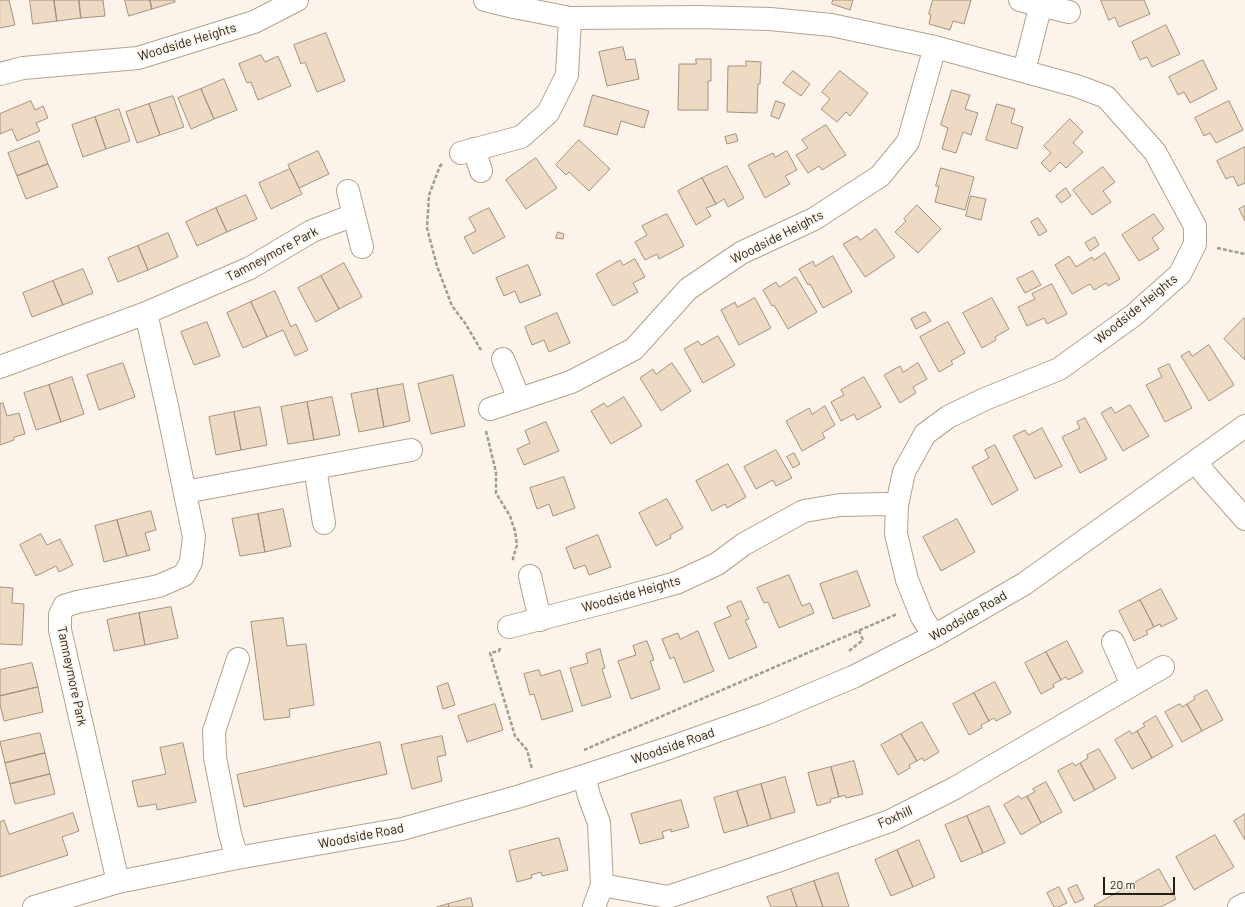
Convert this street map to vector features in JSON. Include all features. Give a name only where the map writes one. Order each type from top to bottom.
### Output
[{"type":"street","name":"Woodside Heights","points":[[0,74],[24,68],[138,58],[254,22],[297,0]]},
{"type":"street","name":"Woodside Heights","points":[[485,0],[570,18],[699,17],[772,9],[831,25],[935,47],[1077,86],[1106,97],[1155,152],[1195,226],[1195,244],[1180,274],[1134,315],[1059,369],[985,399],[948,417],[925,434],[904,472],[897,505],[896,534],[907,580],[922,617],[934,636]]},
{"type":"street","points":[[1024,71],[1034,2],[1069,12]]},
{"type":"street","points":[[481,171],[467,151],[521,137],[548,113],[567,74],[570,18]]},
{"type":"street","name":"Woodside Heights","points":[[490,408],[572,382],[634,349],[688,288],[741,253],[814,219],[880,176],[908,142],[935,47]]},
{"type":"street","points":[[348,191],[362,247]]},
{"type":"street","name":"Tamneymore Park","points":[[0,367],[146,313],[250,268],[312,231],[354,215]]},
{"type":"street","name":"Tamneymore Park","points":[[118,882],[60,630],[60,615],[64,606],[77,602],[159,586],[184,575],[191,562],[194,536],[146,313]]},
{"type":"street","points":[[503,359],[519,399]]},
{"type":"street","name":"Woodside Road","points":[[34,907],[118,882],[237,858],[402,829],[584,776],[765,714],[853,677],[934,636],[1024,584],[1245,426]]},
{"type":"street","points":[[185,492],[411,450]]},
{"type":"street","points":[[1196,461],[1205,474],[1245,519]]},
{"type":"street","points":[[315,468],[324,523]]},
{"type":"street","name":"Woodside Heights","points":[[509,627],[676,583],[717,564],[744,544],[804,511],[840,505],[897,505]]},
{"type":"street","points":[[530,576],[540,620]]},
{"type":"street","points":[[1113,642],[1132,685]]},
{"type":"street","points":[[237,858],[230,834],[215,757],[214,731],[238,659]]},
{"type":"street","name":"Foxhill","points":[[602,885],[668,896],[777,861],[890,821],[955,788],[1163,667]]},
{"type":"street","points":[[584,776],[589,796],[599,823],[602,885],[594,907]]},
{"type":"street","points":[[1239,907],[1245,904]]},
{"type":"path","points":[[467,151],[453,156],[440,166],[429,196],[427,228],[437,266],[452,306],[465,323],[484,355],[503,359]]},
{"type":"path","points":[[1195,244],[1245,254]]},
{"type":"path","points":[[490,408],[486,431],[496,472],[496,493],[510,516],[515,531]]},
{"type":"path","points":[[580,751],[917,606]]},
{"type":"path","points":[[490,653],[515,736],[527,750],[538,790]]},
{"type":"building","points":[[0,0],[9,0],[15,25],[0,28]]},
{"type":"building","points":[[30,0],[54,0],[57,21],[33,24]]},
{"type":"building","points":[[54,0],[79,0],[81,18],[57,21]]},
{"type":"building","points":[[79,0],[103,0],[105,16],[81,18]]},
{"type":"building","points":[[125,0],[150,0],[152,9],[129,16]]},
{"type":"building","points":[[150,0],[175,0],[175,2],[152,9]]},
{"type":"building","points":[[833,0],[853,0],[850,10],[832,4]]},
{"type":"building","points":[[933,0],[971,0],[964,24],[953,21],[950,30],[929,24],[931,15],[929,14]]},
{"type":"building","points":[[1101,0],[1144,0],[1150,14],[1119,27],[1115,17],[1109,20]]},
{"type":"building","points":[[1166,25],[1180,54],[1152,67],[1147,57],[1140,60],[1132,42]]},
{"type":"building","points":[[326,33],[345,81],[317,92],[305,62],[301,64],[294,45]]},
{"type":"building","points":[[623,47],[626,60],[635,59],[639,79],[607,86],[599,52]]},
{"type":"building","points":[[261,55],[265,62],[278,56],[291,86],[258,100],[251,82],[247,83],[239,64]]},
{"type":"building","points":[[696,59],[711,59],[711,81],[708,81],[708,110],[678,110],[679,64],[696,64]]},
{"type":"building","points":[[1203,60],[1217,89],[1190,103],[1184,92],[1178,95],[1169,77]]},
{"type":"building","points":[[746,61],[761,62],[760,84],[758,84],[757,113],[727,112],[728,66],[746,66]]},
{"type":"building","points":[[793,71],[810,84],[801,96],[783,83]]},
{"type":"building","points":[[840,71],[868,93],[850,116],[846,112],[837,122],[821,109],[830,99],[822,92]]},
{"type":"building","points":[[224,79],[237,110],[214,119],[201,89]]},
{"type":"building","points":[[201,89],[214,119],[191,129],[178,98]]},
{"type":"building","points":[[952,90],[970,95],[965,109],[978,113],[971,135],[963,132],[956,153],[942,149],[948,128],[941,125]]},
{"type":"building","points":[[593,95],[649,111],[644,128],[621,121],[617,135],[584,126]]},
{"type":"building","points":[[173,96],[184,127],[160,135],[149,104]]},
{"type":"building","points":[[31,101],[35,110],[43,106],[48,118],[36,123],[40,131],[17,141],[12,129],[0,134],[0,114]]},
{"type":"building","points":[[776,101],[785,104],[779,119],[771,116]]},
{"type":"building","points":[[1229,101],[1243,130],[1216,143],[1210,133],[1204,136],[1195,118]]},
{"type":"building","points":[[149,104],[160,135],[137,143],[126,112]]},
{"type":"building","points":[[997,104],[1015,109],[1011,123],[1023,127],[1017,149],[986,140]]},
{"type":"building","points":[[119,109],[130,141],[106,149],[95,117]]},
{"type":"building","points":[[95,117],[106,149],[83,157],[72,125]]},
{"type":"building","points":[[1070,119],[1083,132],[1073,143],[1083,152],[1066,168],[1060,162],[1050,172],[1041,163],[1051,153],[1044,146]]},
{"type":"building","points":[[826,125],[846,155],[822,170],[819,166],[808,173],[796,155],[808,148],[802,140]]},
{"type":"building","points":[[736,134],[738,141],[727,144],[725,137]]},
{"type":"building","points":[[579,140],[610,169],[589,191],[569,172],[566,175],[556,165]]},
{"type":"building","points":[[39,141],[48,164],[17,176],[8,153]]},
{"type":"building","points":[[1245,147],[1245,183],[1238,186],[1233,176],[1226,179],[1217,161]]},
{"type":"building","points":[[318,151],[329,174],[299,188],[288,165]]},
{"type":"building","points":[[787,151],[797,170],[785,176],[790,184],[765,198],[748,165],[773,153],[775,157]]},
{"type":"building","points":[[536,158],[557,188],[526,209],[506,180]]},
{"type":"building","points":[[48,164],[58,187],[26,199],[17,176]]},
{"type":"building","points":[[727,166],[744,198],[728,207],[724,199],[716,204],[702,178]]},
{"type":"building","points":[[1103,167],[1115,182],[1103,191],[1111,202],[1092,215],[1073,190]]},
{"type":"building","points":[[941,168],[974,177],[965,210],[935,202],[939,186],[936,186]]},
{"type":"building","points":[[290,169],[302,194],[271,209],[259,183]]},
{"type":"building","points":[[702,178],[716,204],[706,208],[711,216],[696,225],[678,191]]},
{"type":"building","points":[[1066,188],[1071,196],[1061,203],[1056,196]]},
{"type":"building","points":[[246,195],[257,219],[227,232],[216,208]]},
{"type":"building","points":[[971,196],[986,199],[981,220],[966,216]]},
{"type":"building","points":[[917,205],[941,229],[918,253],[895,232],[906,221],[904,219]]},
{"type":"building","points":[[1245,206],[1245,221],[1239,209]]},
{"type":"building","points":[[216,208],[227,232],[197,246],[186,222]]},
{"type":"building","points":[[489,208],[505,237],[473,254],[464,237],[476,231],[469,218]]},
{"type":"building","points":[[667,214],[684,246],[659,259],[657,254],[645,260],[635,242],[647,235],[642,226]]},
{"type":"building","points":[[1154,214],[1164,229],[1152,238],[1159,249],[1139,261],[1122,235]]},
{"type":"building","points":[[1038,218],[1047,231],[1039,236],[1031,222]]},
{"type":"building","points":[[876,229],[895,257],[865,277],[843,244],[857,236],[860,240]]},
{"type":"building","points":[[558,232],[564,234],[563,239],[556,238]]},
{"type":"building","points":[[168,233],[178,257],[148,270],[138,246]]},
{"type":"building","points":[[1095,237],[1099,245],[1090,251],[1085,243]]},
{"type":"building","points":[[138,246],[148,270],[118,282],[108,258]]},
{"type":"building","points":[[1105,253],[1120,279],[1108,286],[1106,283],[1094,290],[1090,284],[1072,294],[1055,265],[1069,256],[1076,267],[1092,257],[1094,260]]},
{"type":"building","points":[[833,256],[852,292],[823,308],[810,284],[808,285],[799,269],[813,261],[815,266]]},
{"type":"building","points":[[635,259],[645,277],[633,283],[638,292],[613,306],[596,274],[620,260],[623,265]]},
{"type":"building","points":[[344,263],[362,297],[339,309],[321,276]]},
{"type":"building","points":[[528,265],[541,295],[520,303],[515,291],[504,296],[496,278]]},
{"type":"building","points":[[83,269],[93,293],[63,305],[53,281]]},
{"type":"building","points":[[1033,271],[1041,285],[1025,293],[1017,279]]},
{"type":"building","points":[[321,276],[339,309],[316,322],[298,288]]},
{"type":"building","points":[[796,277],[817,312],[788,329],[763,290],[776,282],[779,287]]},
{"type":"building","points":[[53,281],[63,305],[32,317],[23,293]]},
{"type":"building","points":[[1052,284],[1067,314],[1047,324],[1044,318],[1027,326],[1018,307],[1035,299],[1032,294]]},
{"type":"building","points":[[275,291],[291,327],[296,324],[308,350],[295,356],[283,330],[267,337],[251,302]]},
{"type":"building","points":[[755,298],[771,328],[739,345],[721,310],[735,302],[737,307]]},
{"type":"building","points":[[992,298],[1009,329],[995,337],[996,340],[982,348],[963,313]]},
{"type":"building","points":[[251,302],[267,337],[243,348],[227,313]]},
{"type":"building","points":[[925,312],[931,321],[916,329],[911,319]]},
{"type":"building","points":[[557,313],[570,343],[549,352],[544,340],[532,345],[525,327]]},
{"type":"building","points":[[1244,318],[1245,319],[1245,360],[1224,339]]},
{"type":"building","points":[[207,322],[220,356],[194,365],[181,332]]},
{"type":"building","points":[[948,322],[965,353],[951,361],[953,364],[939,372],[920,337]]},
{"type":"building","points":[[718,336],[735,365],[703,383],[684,349],[698,341],[701,345]]},
{"type":"building","points":[[1209,345],[1234,385],[1209,401],[1181,356],[1189,351],[1192,356]]},
{"type":"building","points":[[123,363],[135,397],[99,410],[87,375]]},
{"type":"building","points":[[672,363],[691,391],[661,411],[640,378],[653,369],[656,374]]},
{"type":"building","points":[[918,363],[927,379],[913,387],[916,393],[900,403],[884,375],[900,366],[903,372]]},
{"type":"building","points":[[1169,364],[1192,408],[1165,422],[1146,385],[1162,377],[1158,369]]},
{"type":"building","points":[[453,375],[465,426],[431,434],[418,384]]},
{"type":"building","points":[[72,377],[84,414],[61,422],[49,385]]},
{"type":"building","points":[[864,377],[881,407],[857,420],[854,414],[841,421],[831,402],[844,395],[841,390]]},
{"type":"building","points":[[403,384],[410,421],[384,427],[377,389]]},
{"type":"building","points":[[49,385],[61,422],[36,430],[24,393]]},
{"type":"building","points":[[377,389],[384,427],[359,432],[351,394]]},
{"type":"building","points":[[332,397],[340,435],[314,440],[307,402]]},
{"type":"building","points":[[624,397],[642,426],[611,444],[591,411],[604,403],[607,407]]},
{"type":"building","points":[[307,402],[314,440],[288,444],[281,407]]},
{"type":"building","points":[[3,403],[7,416],[19,413],[25,434],[14,437],[14,440],[0,445],[0,404]]},
{"type":"building","points":[[1130,405],[1149,436],[1123,451],[1101,413],[1111,407],[1115,413]]},
{"type":"building","points":[[825,406],[835,425],[822,433],[825,438],[802,451],[786,421],[809,408],[812,414]]},
{"type":"building","points":[[260,407],[267,445],[241,450],[234,412]]},
{"type":"building","points":[[234,412],[241,450],[216,455],[209,417]]},
{"type":"building","points":[[1085,418],[1107,459],[1080,473],[1062,437],[1080,428],[1077,422]]},
{"type":"building","points":[[546,422],[559,451],[524,465],[517,449],[530,443],[525,431]]},
{"type":"building","points":[[1042,428],[1062,466],[1035,479],[1013,436],[1025,430],[1028,435]]},
{"type":"building","points":[[995,445],[1018,490],[992,505],[972,467],[989,458],[985,450]]},
{"type":"building","points":[[776,450],[792,478],[776,486],[773,480],[756,489],[744,467]]},
{"type":"building","points":[[794,453],[800,464],[793,468],[787,457]]},
{"type":"building","points":[[728,464],[746,497],[727,508],[725,504],[712,511],[696,481]]},
{"type":"building","points":[[564,477],[575,508],[553,516],[549,504],[537,509],[530,488]]},
{"type":"building","points":[[667,499],[683,528],[670,535],[671,538],[656,546],[639,513]]},
{"type":"building","points":[[283,509],[291,546],[265,552],[258,514]]},
{"type":"building","points":[[151,511],[156,530],[145,533],[150,550],[127,556],[117,520]]},
{"type":"building","points":[[258,514],[265,552],[240,556],[232,519]]},
{"type":"building","points":[[957,519],[975,552],[941,571],[923,537]]},
{"type":"building","points":[[117,520],[127,556],[104,562],[95,526]]},
{"type":"building","points":[[41,534],[47,545],[60,539],[73,565],[59,572],[56,566],[36,576],[20,545]]},
{"type":"building","points":[[598,535],[611,567],[589,575],[585,565],[574,569],[566,548]]},
{"type":"building","points":[[857,571],[870,606],[833,619],[820,584]]},
{"type":"building","points":[[789,575],[802,606],[810,603],[814,613],[779,628],[768,602],[764,603],[757,588]]},
{"type":"building","points":[[0,587],[13,588],[12,603],[24,604],[22,645],[0,644]]},
{"type":"building","points":[[1161,589],[1177,619],[1161,627],[1160,624],[1154,627],[1140,600]]},
{"type":"building","points":[[1140,600],[1154,627],[1146,631],[1148,634],[1134,641],[1119,611]]},
{"type":"building","points":[[741,601],[749,619],[745,620],[757,647],[729,659],[714,623],[731,616],[727,607]]},
{"type":"building","points":[[171,607],[178,638],[145,645],[139,613]]},
{"type":"building","points":[[139,613],[145,645],[114,651],[107,620]]},
{"type":"building","points":[[283,618],[287,646],[306,644],[314,705],[289,709],[290,717],[264,720],[251,622]]},
{"type":"building","points":[[698,631],[714,671],[684,683],[674,657],[670,659],[662,639],[678,633],[680,639]]},
{"type":"building","points":[[647,641],[654,660],[650,661],[660,689],[631,699],[618,661],[636,655],[633,646]]},
{"type":"building","points":[[1067,641],[1083,672],[1068,680],[1066,677],[1061,680],[1046,652]]},
{"type":"building","points":[[600,649],[605,668],[602,669],[611,697],[582,706],[570,668],[588,663],[586,654]]},
{"type":"building","points":[[1046,652],[1061,680],[1053,684],[1054,687],[1041,694],[1025,663]]},
{"type":"building","points":[[32,663],[38,687],[0,696],[0,670]]},
{"type":"building","points":[[539,670],[541,676],[560,670],[573,711],[542,720],[534,694],[530,695],[524,674]]},
{"type":"building","points":[[995,682],[1011,713],[996,721],[994,718],[989,721],[974,693]]},
{"type":"building","points":[[448,683],[455,705],[443,709],[437,687]]},
{"type":"building","points":[[38,687],[43,712],[4,721],[0,704],[0,696]]},
{"type":"building","points":[[1207,690],[1223,720],[1202,731],[1187,704],[1195,699],[1194,697]]},
{"type":"building","points":[[974,693],[989,721],[981,725],[982,728],[969,735],[953,704]]},
{"type":"building","points":[[495,704],[503,730],[467,742],[458,716]]},
{"type":"building","points":[[1180,704],[1182,707],[1187,704],[1202,731],[1182,742],[1165,712]]},
{"type":"building","points":[[1156,716],[1173,746],[1152,758],[1137,731],[1145,726],[1143,724]]},
{"type":"building","points":[[922,722],[939,752],[924,761],[922,758],[917,761],[901,734]]},
{"type":"building","points":[[1130,731],[1132,734],[1137,731],[1152,758],[1132,769],[1115,740]]},
{"type":"building","points":[[40,733],[45,753],[5,763],[0,742]]},
{"type":"building","points":[[901,734],[917,761],[909,765],[910,768],[898,775],[881,745]]},
{"type":"building","points":[[442,736],[446,755],[437,757],[442,781],[412,789],[401,745]]},
{"type":"building","points":[[380,742],[387,774],[244,807],[237,775]]},
{"type":"building","points":[[183,743],[196,802],[157,810],[156,804],[138,807],[132,781],[166,774],[160,748]]},
{"type":"building","points":[[1099,749],[1116,778],[1095,790],[1080,763],[1088,758],[1087,755]]},
{"type":"building","points":[[45,753],[50,774],[10,784],[5,763]]},
{"type":"building","points":[[854,761],[863,794],[846,798],[845,795],[839,797],[831,767]]},
{"type":"building","points":[[1073,763],[1075,766],[1080,763],[1095,790],[1074,801],[1058,771]]},
{"type":"building","points":[[831,767],[839,797],[830,799],[831,802],[817,806],[808,773]]},
{"type":"building","points":[[50,774],[55,794],[15,804],[10,784]]},
{"type":"building","points":[[785,777],[795,812],[771,819],[761,784]]},
{"type":"building","points":[[1046,782],[1062,812],[1041,823],[1027,796],[1035,792],[1033,789]]},
{"type":"building","points":[[761,784],[771,819],[748,826],[737,791]]},
{"type":"building","points":[[737,791],[748,826],[724,833],[714,798]]},
{"type":"building","points":[[1019,796],[1021,799],[1027,796],[1041,823],[1021,835],[1004,805]]},
{"type":"building","points":[[681,800],[689,827],[671,832],[671,829],[662,832],[664,838],[640,844],[631,814]]},
{"type":"building","points":[[989,806],[1005,843],[983,853],[967,816]]},
{"type":"building","points":[[73,813],[79,831],[62,837],[68,855],[0,877],[0,822],[4,820],[9,834]]},
{"type":"building","points":[[1245,814],[1245,840],[1234,821]]},
{"type":"building","points":[[967,816],[983,853],[961,862],[945,825]]},
{"type":"building","points":[[1215,835],[1234,867],[1194,890],[1176,857]]},
{"type":"building","points":[[559,838],[568,870],[542,876],[541,872],[531,875],[532,878],[517,882],[509,851]]},
{"type":"building","points":[[919,840],[935,877],[913,887],[897,850]]},
{"type":"building","points":[[897,850],[913,887],[891,896],[875,860]]},
{"type":"building","points":[[1159,869],[1176,899],[1161,907],[1094,906]]},
{"type":"building","points":[[838,873],[849,907],[823,907],[814,881]]},
{"type":"building","points":[[814,881],[823,907],[797,907],[791,889]]},
{"type":"building","points":[[1077,885],[1084,899],[1075,903],[1068,889]]},
{"type":"building","points":[[1059,887],[1067,903],[1054,907],[1047,893]]},
{"type":"building","points":[[791,889],[797,907],[771,907],[767,897]]},
{"type":"building","points":[[471,898],[473,907],[449,907],[448,904]]},
{"type":"building","points":[[448,904],[449,907],[437,907]]}]
